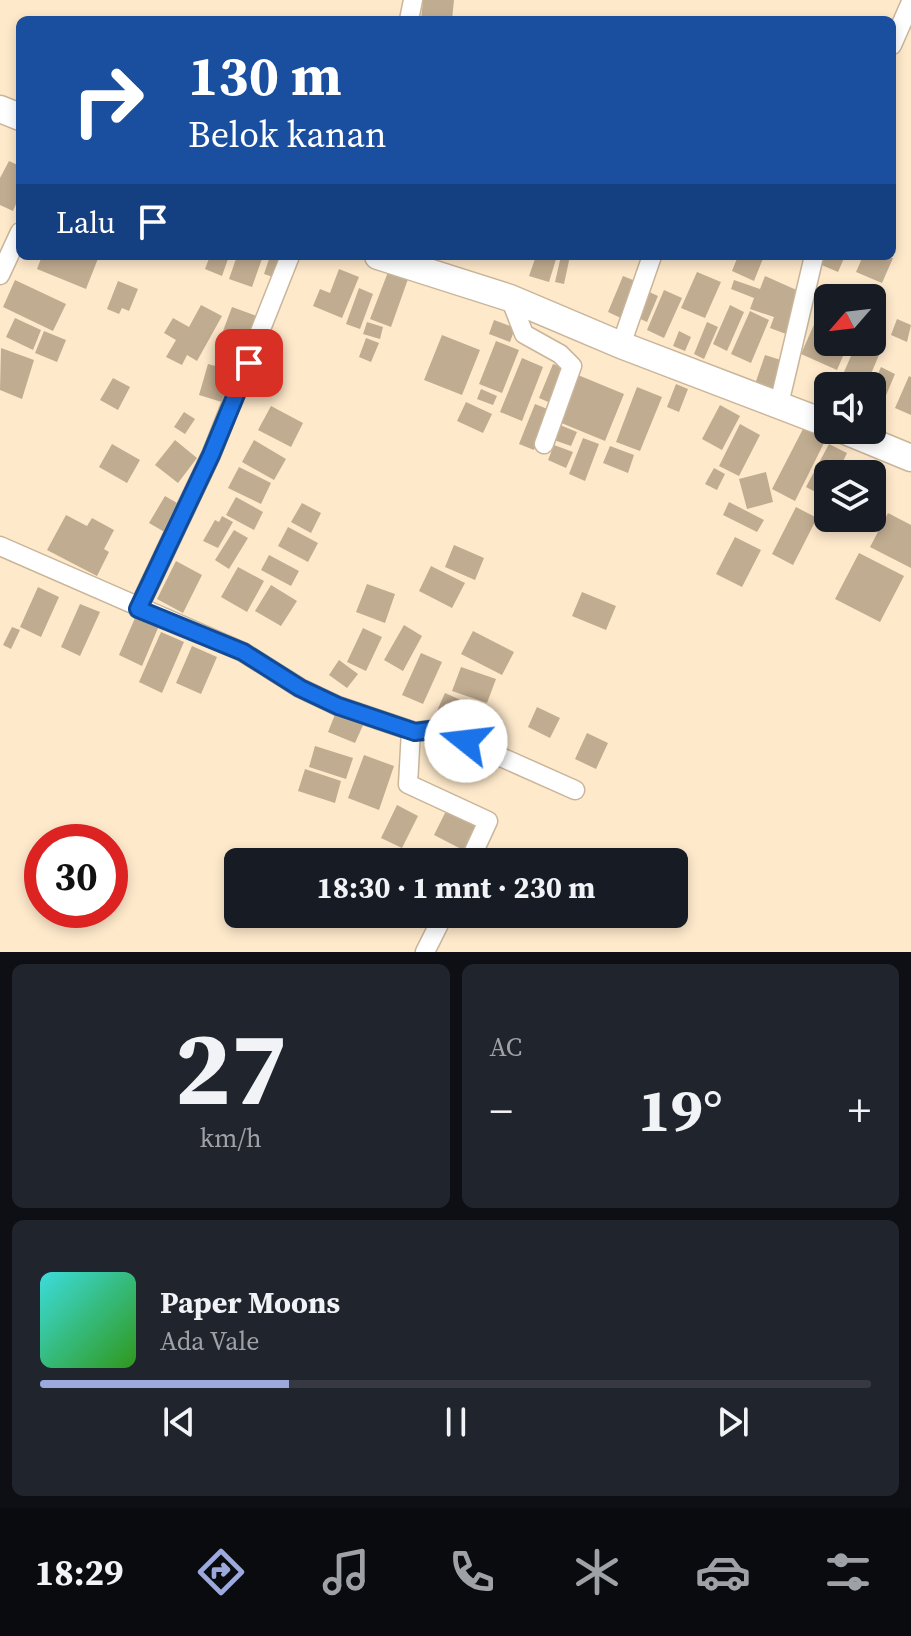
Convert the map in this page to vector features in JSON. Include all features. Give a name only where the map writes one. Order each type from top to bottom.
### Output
[{"type":"street","points":[[896,36],[911,2]]},
{"type":"street","points":[[0,275],[16,241]]},
{"type":"street","points":[[138,609],[211,455],[288,260]]},
{"type":"street","points":[[391,260],[510,298],[621,345],[814,418]]},
{"type":"street","points":[[621,345],[651,260]]},
{"type":"street","points":[[779,404],[813,260]]},
{"type":"street","points":[[510,298],[524,334],[560,354],[572,366],[544,444]]},
{"type":"street","points":[[882,444],[910,454]]},
{"type":"street","points":[[0,546],[138,609],[243,652],[300,688],[338,706],[411,731],[438,729],[575,790]]},
{"type":"street","points":[[411,731],[408,784],[488,821],[475,848]]},
{"type":"street","points":[[425,952],[437,928]]},
{"type":"building","points":[[423,0],[454,0],[452,16],[421,16]]},
{"type":"building","points":[[9,161],[16,164],[16,204],[13,211],[0,205],[0,178]]},
{"type":"building","points":[[40,260],[97,260],[86,289],[37,269]]},
{"type":"building","points":[[208,260],[228,260],[222,276],[205,269]]},
{"type":"building","points":[[236,260],[262,260],[252,287],[229,279]]},
{"type":"building","points":[[269,260],[286,260],[279,279],[264,274]]},
{"type":"building","points":[[535,260],[556,260],[549,282],[529,276]]},
{"type":"building","points":[[560,260],[569,260],[564,284],[555,282]]},
{"type":"building","points":[[736,260],[762,260],[754,281],[732,271]]},
{"type":"building","points":[[818,260],[843,260],[838,272],[817,263]]},
{"type":"building","points":[[861,260],[892,260],[882,283],[856,272]]},
{"type":"building","points":[[339,269],[359,277],[342,318],[313,306],[320,289],[330,293]]},
{"type":"building","points":[[388,272],[408,279],[391,327],[370,319]]},
{"type":"building","points":[[697,272],[721,282],[705,318],[681,308]]},
{"type":"building","points":[[623,276],[638,282],[623,319],[608,312]]},
{"type":"building","points":[[765,276],[801,292],[786,334],[770,328],[774,317],[750,309],[754,298],[731,289],[734,280],[760,289]]},
{"type":"building","points":[[15,280],[66,304],[53,331],[3,307]]},
{"type":"building","points":[[118,281],[138,289],[129,311],[122,308],[119,314],[107,309]]},
{"type":"building","points":[[359,288],[373,294],[360,329],[346,324]]},
{"type":"building","points":[[645,290],[658,296],[647,322],[634,316]]},
{"type":"building","points":[[664,290],[682,298],[664,338],[647,330]]},
{"type":"building","points":[[201,305],[222,316],[197,361],[187,355],[182,365],[166,357],[176,340],[164,333],[173,318],[189,327]]},
{"type":"building","points":[[730,305],[744,312],[727,351],[713,344]]},
{"type":"building","points":[[232,307],[262,318],[249,340],[223,331]]},
{"type":"building","points":[[750,311],[769,320],[751,363],[731,354]]},
{"type":"building","points":[[15,318],[41,330],[33,350],[6,337]]},
{"type":"building","points":[[897,319],[911,325],[907,342],[891,335]]},
{"type":"building","points":[[494,320],[515,328],[510,342],[489,334]]},
{"type":"building","points":[[367,322],[383,327],[380,339],[363,334]]},
{"type":"building","points":[[707,322],[718,327],[704,359],[694,354]]},
{"type":"building","points":[[814,325],[814,356],[843,356],[837,370],[801,354]]},
{"type":"building","points":[[44,331],[66,340],[57,362],[35,353]]},
{"type":"building","points":[[679,331],[691,337],[685,351],[673,346]]},
{"type":"building","points":[[442,335],[480,350],[462,395],[424,380]]},
{"type":"building","points":[[366,338],[379,343],[371,362],[359,357]]},
{"type":"building","points":[[496,341],[519,350],[502,393],[479,384]]},
{"type":"building","points":[[1,348],[34,360],[22,399],[0,390]]},
{"type":"building","points":[[765,355],[784,361],[774,391],[755,384]]},
{"type":"building","points":[[851,356],[878,356],[872,372],[844,372]]},
{"type":"building","points":[[522,358],[543,367],[522,421],[500,412]]},
{"type":"building","points":[[208,364],[234,371],[225,403],[199,395]]},
{"type":"building","points":[[553,364],[567,369],[553,404],[539,398]]},
{"type":"building","points":[[881,367],[895,374],[886,395],[886,372],[879,372]]},
{"type":"building","points":[[578,375],[624,394],[605,441],[559,422]]},
{"type":"building","points":[[911,377],[911,415],[895,408]]},
{"type":"building","points":[[113,378],[130,387],[118,410],[100,400]]},
{"type":"building","points":[[676,384],[688,389],[679,412],[667,407]]},
{"type":"building","points":[[637,387],[662,397],[640,451],[616,442]]},
{"type":"building","points":[[481,389],[497,396],[493,405],[477,399]]},
{"type":"building","points":[[466,402],[492,414],[483,433],[457,421]]},
{"type":"building","points":[[535,404],[550,410],[534,450],[519,444]]},
{"type":"building","points":[[720,405],[740,416],[722,450],[702,439]]},
{"type":"building","points":[[271,406],[303,423],[291,447],[258,430]]},
{"type":"building","points":[[184,412],[195,419],[185,434],[174,427]]},
{"type":"building","points":[[740,424],[760,435],[739,476],[719,466]]},
{"type":"building","points":[[560,425],[577,432],[571,446],[554,440]]},
{"type":"building","points":[[804,427],[814,432],[814,444],[824,444],[795,501],[772,489]]},
{"type":"building","points":[[583,438],[599,444],[585,481],[569,474]]},
{"type":"building","points":[[175,440],[197,458],[178,483],[155,465]]},
{"type":"building","points":[[254,440],[286,459],[274,480],[242,462]]},
{"type":"building","points":[[112,444],[140,460],[127,483],[99,467]]},
{"type":"building","points":[[829,444],[847,453],[844,460],[820,460]]},
{"type":"building","points":[[554,445],[573,452],[566,468],[548,460]]},
{"type":"building","points":[[610,446],[634,455],[628,473],[603,463]]},
{"type":"building","points":[[239,467],[271,483],[261,504],[228,488]]},
{"type":"building","points":[[714,468],[725,474],[717,490],[705,484]]},
{"type":"building","points":[[766,472],[773,502],[747,509],[739,479]]},
{"type":"building","points":[[814,472],[814,491],[806,487]]},
{"type":"building","points":[[165,496],[184,507],[168,534],[149,523]]},
{"type":"building","points":[[236,497],[263,512],[254,530],[226,515]]},
{"type":"building","points":[[729,502],[764,520],[757,532],[723,515]]},
{"type":"building","points":[[302,503],[321,513],[311,533],[291,522]]},
{"type":"building","points":[[796,507],[814,516],[814,524],[793,565],[772,554]]},
{"type":"building","points":[[888,513],[911,525],[911,568],[870,547],[878,532],[886,532]]},
{"type":"building","points":[[66,515],[87,526],[92,518],[114,530],[104,549],[109,552],[97,576],[47,550]]},
{"type":"building","points":[[222,516],[233,522],[218,548],[203,541],[215,520],[219,522]]},
{"type":"building","points":[[288,527],[318,543],[308,562],[278,546]]},
{"type":"building","points":[[234,530],[248,538],[229,569],[215,560]]},
{"type":"building","points":[[735,537],[761,550],[742,587],[716,574]]},
{"type":"building","points":[[454,545],[484,558],[475,580],[445,567]]},
{"type":"building","points":[[859,553],[904,576],[880,622],[835,599]]},
{"type":"building","points":[[269,555],[299,571],[291,586],[261,570]]},
{"type":"building","points":[[176,561],[202,575],[183,613],[157,599]]},
{"type":"building","points":[[431,566],[465,583],[452,608],[419,591]]},
{"type":"building","points":[[238,567],[264,581],[247,612],[221,597]]},
{"type":"building","points":[[367,584],[395,594],[385,623],[356,612]]},
{"type":"building","points":[[271,585],[297,601],[281,626],[255,611]]},
{"type":"building","points":[[38,587],[59,597],[41,637],[20,627]]},
{"type":"building","points":[[582,592],[616,606],[606,630],[572,616]]},
{"type":"building","points":[[80,604],[100,612],[80,656],[61,647]]},
{"type":"building","points":[[135,618],[158,628],[142,666],[119,655]]},
{"type":"building","points":[[404,625],[422,636],[403,671],[384,660]]},
{"type":"building","points":[[12,627],[20,630],[11,649],[3,645]]},
{"type":"building","points":[[363,628],[382,637],[366,671],[347,662]]},
{"type":"building","points":[[473,631],[514,652],[502,675],[461,654]]},
{"type":"building","points":[[161,632],[184,642],[162,693],[139,682]]},
{"type":"building","points":[[192,646],[217,657],[201,694],[176,683]]},
{"type":"building","points":[[421,653],[442,662],[423,704],[402,695]]},
{"type":"building","points":[[339,660],[358,674],[347,688],[329,675]]},
{"type":"building","points":[[461,667],[496,679],[487,703],[452,691]]},
{"type":"building","points":[[445,693],[483,710],[474,730],[436,713]]},
{"type":"building","points":[[537,707],[560,718],[550,738],[528,727]]},
{"type":"building","points":[[336,712],[364,723],[355,743],[328,732]]},
{"type":"building","points":[[587,733],[608,743],[596,769],[575,759]]},
{"type":"building","points":[[315,746],[353,758],[346,779],[309,767]]},
{"type":"building","points":[[364,755],[394,766],[379,810],[348,798]]},
{"type":"building","points":[[305,769],[341,781],[335,803],[298,791]]},
{"type":"building","points":[[397,805],[418,816],[402,848],[381,838]]},
{"type":"building","points":[[447,809],[478,825],[466,848],[459,848],[434,835]]},
{"type":"route","points":[[249,363],[211,455],[138,609],[243,652],[300,688],[338,706],[415,732],[438,729],[466,741]]}]
